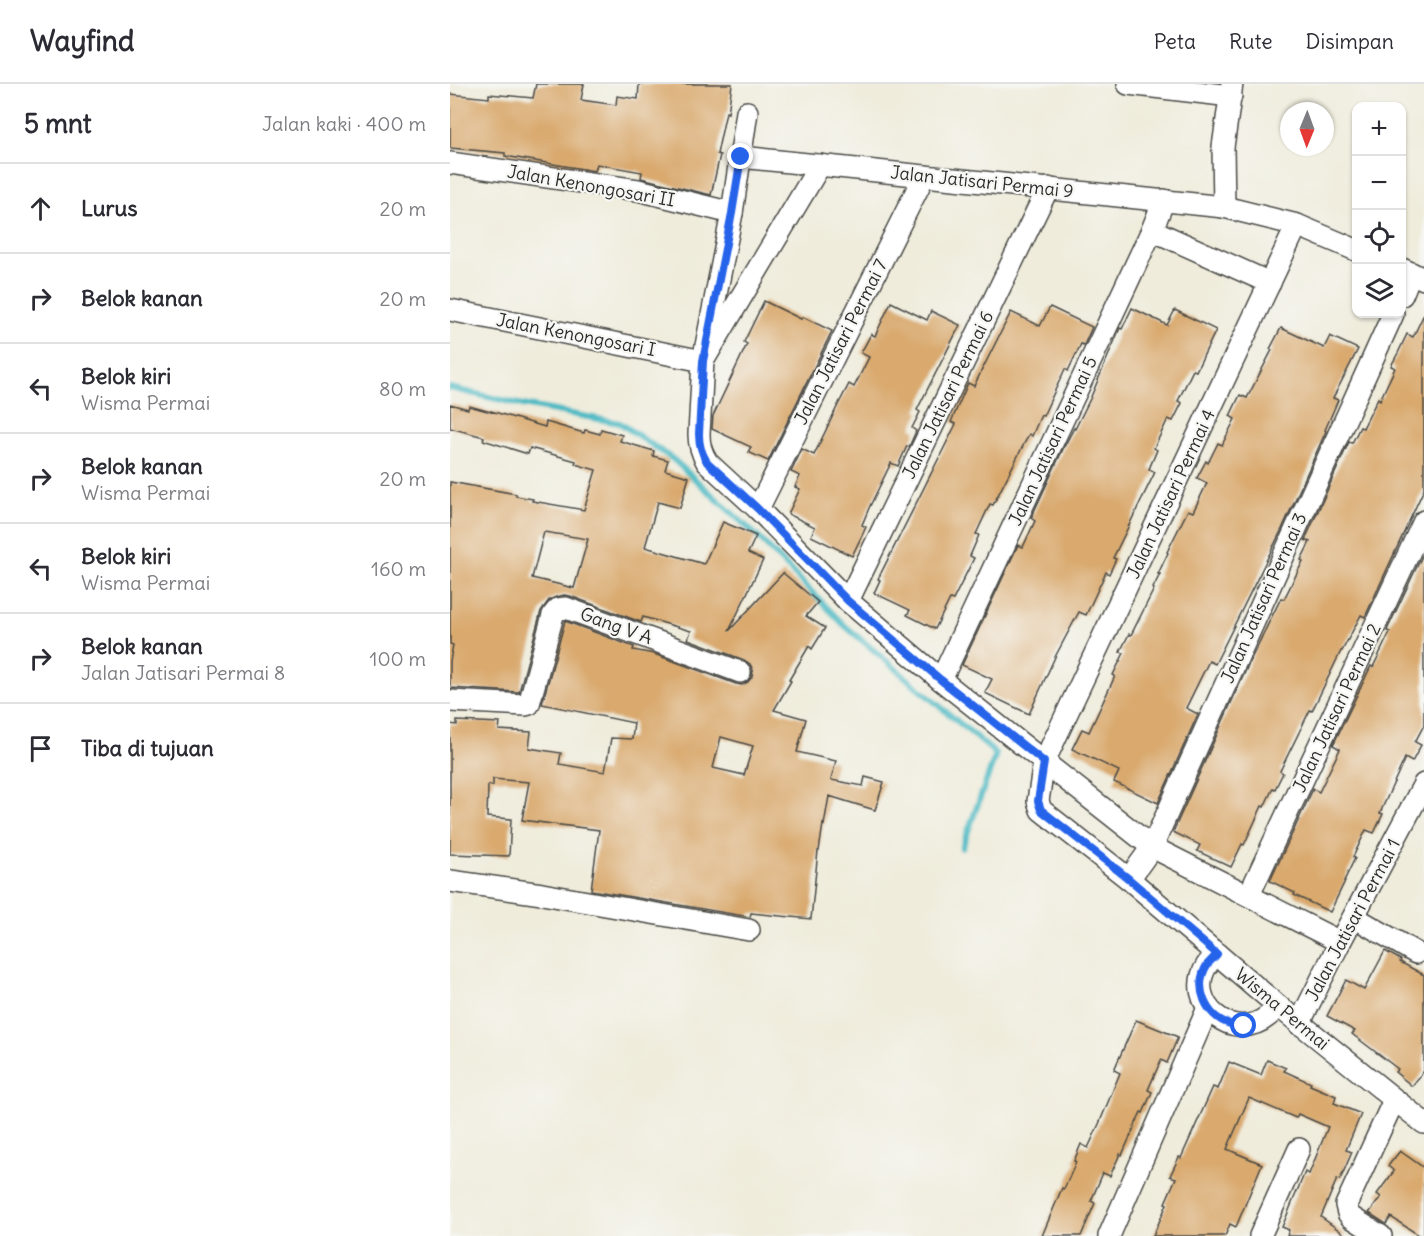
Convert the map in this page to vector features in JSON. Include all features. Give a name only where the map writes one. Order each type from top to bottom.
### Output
[{"type":"street","points":[[1128,84],[1232,90],[1224,147],[1224,207]]},
{"type":"street","points":[[747,111],[732,213],[703,361],[699,446],[707,462],[758,509],[848,601],[941,680],[1152,847],[1340,942]]},
{"type":"street","name":"Jalan Jatisari Permai 9","points":[[741,157],[1224,207],[1297,225],[1352,248]]},
{"type":"street","name":"Jalan Kenongosari II","points":[[450,163],[638,190],[732,213]]},
{"type":"street","points":[[703,361],[820,165]]},
{"type":"street","name":"Jalan Jatisari Permai 7","points":[[758,509],[924,176]]},
{"type":"street","name":"Jalan Jatisari Permai 6","points":[[848,601],[1048,188]]},
{"type":"street","name":"Jalan Jatisari Permai 5","points":[[941,680],[1164,200]]},
{"type":"street","name":"Jalan Jatisari Permai 4","points":[[1044,762],[1297,225]]},
{"type":"street","points":[[1152,230],[1270,283]]},
{"type":"street","name":"Jalan Kenongosari I","points":[[450,310],[703,361]]},
{"type":"street","name":"Jalan Jatisari Permai 3","points":[[1129,879],[1152,847],[1391,318]]},
{"type":"street","name":"Jalan Jatisari Permai 2","points":[[1249,895],[1424,520]]},
{"type":"street","name":"Gang V A","points":[[450,701],[529,704],[553,615],[558,609],[566,608],[740,672]]},
{"type":"street","name":"Wisma Permai","points":[[1044,762],[1038,801],[1041,810],[1129,879],[1299,1024],[1424,1123]]},
{"type":"street","name":"Jalan Jatisari Permai 1","points":[[1299,1024],[1340,942],[1418,809],[1424,784]]},
{"type":"street","points":[[450,881],[542,894],[749,930]]},
{"type":"street","points":[[1354,917],[1416,953]]},
{"type":"street","points":[[1217,954],[1207,966],[1202,980],[1202,994],[1213,1014],[1231,1025],[1244,1026],[1257,1023],[1268,1016],[1276,1005]]},
{"type":"street","points":[[1108,1236],[1124,1222],[1213,1014]]},
{"type":"street","points":[[1382,1236],[1351,1217],[1346,1205],[1394,1100]]},
{"type":"street","points":[[1260,1236],[1299,1149]]},
{"type":"building","points":[[536,84],[584,84],[581,100],[616,105],[617,96],[638,99],[639,84],[732,84],[711,195],[641,178],[642,172],[597,164],[595,171],[505,156],[505,153],[450,148],[450,94],[489,98],[489,94],[533,98]]},
{"type":"building","points":[[764,301],[832,331],[768,461],[748,452],[751,447],[712,429],[713,416],[747,344],[744,342]]},
{"type":"building","points":[[891,302],[927,320],[931,311],[960,325],[917,410],[920,412],[912,428],[916,431],[909,447],[907,446],[898,466],[891,463],[869,508],[862,525],[866,527],[852,556],[811,536],[815,527],[788,514],[800,489],[795,487],[800,476],[791,472],[802,449],[814,455],[849,384],[854,387],[869,357],[861,353],[871,334],[875,336]]},
{"type":"building","points":[[1050,307],[1092,327],[1068,371],[1065,369],[1043,416],[1041,415],[1032,436],[1029,434],[993,505],[990,504],[976,534],[979,535],[970,556],[974,558],[953,600],[950,599],[935,629],[907,615],[910,610],[874,593],[880,580],[878,579],[956,424],[951,422],[968,383],[974,386],[1011,312],[1040,326]]},
{"type":"building","points":[[1132,308],[1167,325],[1175,310],[1216,330],[1178,401],[1182,403],[1173,421],[1168,419],[1154,448],[1157,450],[1149,469],[1155,472],[1113,558],[1116,559],[1109,574],[1106,572],[1086,615],[1079,612],[1029,714],[985,693],[992,679],[962,665],[1018,545],[1023,547],[1035,521],[1031,518],[1064,447],[1090,399],[1120,328],[1122,329]]},
{"type":"building","points":[[1424,314],[1424,489],[1365,617],[1361,615],[1341,651],[1280,771],[1283,773],[1275,789],[1273,788],[1264,807],[1262,806],[1231,867],[1197,851],[1200,845],[1173,832],[1250,661],[1281,598],[1284,599],[1303,561],[1301,560],[1310,542],[1305,540],[1349,442],[1352,443],[1360,427],[1363,428],[1378,398],[1380,400],[1395,368],[1391,366],[1407,334],[1413,337]]},
{"type":"building","points":[[1281,328],[1324,348],[1330,336],[1358,349],[1333,398],[1338,400],[1326,431],[1282,529],[1215,664],[1209,661],[1186,708],[1198,714],[1158,803],[1114,782],[1119,771],[1072,749],[1082,729],[1089,732],[1124,653],[1120,652],[1154,589],[1167,552],[1188,510],[1193,512],[1207,483],[1197,478],[1218,443],[1222,445],[1235,419],[1230,416],[1240,395],[1247,398]]},
{"type":"building","points":[[450,404],[468,409],[469,406],[491,411],[545,427],[546,422],[584,433],[585,430],[600,434],[601,429],[622,435],[620,441],[654,451],[653,456],[668,460],[665,470],[689,477],[680,508],[658,502],[645,547],[704,564],[723,522],[756,536],[748,553],[763,560],[729,631],[783,573],[818,602],[806,616],[825,628],[812,649],[809,646],[774,710],[806,719],[797,752],[836,761],[831,780],[863,786],[865,777],[884,782],[875,810],[829,796],[818,851],[811,919],[751,913],[750,917],[591,890],[599,830],[522,820],[529,782],[493,779],[493,786],[488,785],[487,817],[511,819],[509,856],[450,854],[450,724],[457,725],[457,721],[500,723],[499,730],[531,732],[529,748],[561,753],[559,764],[605,772],[611,738],[632,739],[634,723],[542,704],[565,621],[634,647],[633,650],[654,654],[736,684],[742,685],[748,682],[753,670],[744,660],[688,639],[691,631],[643,617],[641,622],[564,595],[549,600],[541,611],[519,692],[450,688],[450,661],[453,645],[450,644],[450,482],[516,494],[516,496],[533,499],[532,501],[584,510],[596,470],[575,464],[576,461],[530,448],[528,454],[483,440],[484,437],[450,428]],"holes":[[[544,532],[588,539],[574,588],[532,578]],[[721,737],[753,746],[744,775],[713,768]]]},
{"type":"building","points":[[1422,556],[1424,557],[1424,725],[1415,742],[1421,745],[1412,762],[1405,758],[1380,813],[1383,814],[1374,833],[1366,830],[1330,912],[1270,881],[1313,789],[1319,792],[1340,749],[1333,745],[1390,632],[1387,631],[1388,628]]},
{"type":"building","points":[[1385,951],[1424,975],[1424,1071],[1412,1086],[1395,1072],[1398,1069],[1352,1034],[1355,1031],[1327,1016],[1346,980],[1364,990]]},
{"type":"building","points":[[1136,1020],[1178,1037],[1167,1063],[1161,1060],[1148,1090],[1152,1092],[1143,1113],[1141,1112],[1110,1176],[1103,1173],[1091,1201],[1095,1203],[1081,1236],[1042,1236],[1062,1188],[1064,1189],[1076,1162],[1074,1161],[1081,1144],[1088,1148],[1099,1124],[1120,1073],[1114,1070]]},
{"type":"building","points":[[1267,1060],[1286,1068],[1284,1071],[1311,1083],[1310,1085],[1336,1096],[1334,1103],[1361,1114],[1346,1150],[1352,1152],[1340,1180],[1337,1179],[1321,1217],[1347,1236],[1287,1236],[1289,1230],[1282,1227],[1305,1172],[1309,1174],[1328,1127],[1298,1114],[1296,1118],[1249,1098],[1227,1149],[1262,1164],[1236,1227],[1230,1224],[1225,1236],[1153,1236],[1176,1178],[1170,1176],[1179,1157],[1181,1158],[1213,1087],[1218,1089],[1229,1062],[1261,1075]]},
{"type":"building","points":[[1400,1151],[1424,1168],[1424,1236],[1420,1236],[1391,1217],[1386,1224],[1369,1213],[1381,1197],[1377,1194],[1394,1171],[1388,1166]]},
{"type":"waterway","points":[[450,388],[523,405],[620,423],[674,460],[758,537],[844,625],[996,754],[962,848]]},
{"type":"route","points":[[741,157],[703,361],[699,446],[707,462],[758,509],[848,601],[941,680],[1044,762],[1038,801],[1041,810],[1129,879],[1217,954],[1207,966],[1202,980],[1202,994],[1208,1008],[1218,1019],[1231,1025],[1244,1026]]}]
